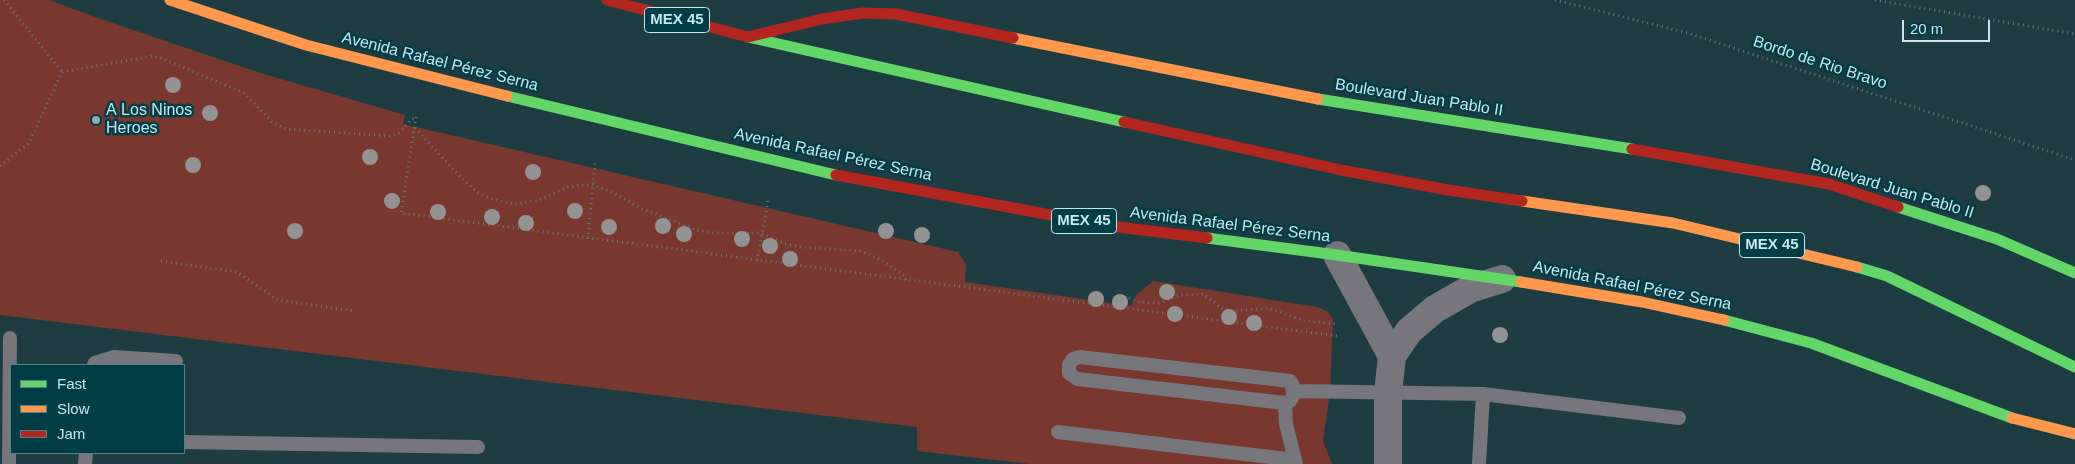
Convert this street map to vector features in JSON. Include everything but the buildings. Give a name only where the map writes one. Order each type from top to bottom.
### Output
[{"type":"main road","name":"Avenida Rafael Pérez Serna","points":[[170,0],[306,44],[606,121],[831,174],[1110,226],[1337,255],[1502,279],[1642,302],[1742,324],[1811,343],[2001,415],[2067,445]]},
{"type":"main road","name":"MEX 45","points":[[606,0],[748,37],[1341,170],[1448,190],[1673,223],[1841,262],[1887,276],[2075,368]]},
{"type":"main road","name":"Boulevard Juan Pablo II","points":[[748,37],[822,19],[863,13],[896,14],[1314,98],[1682,156],[1829,184],[1998,239],[2075,273]]},
{"type":"main road","points":[[2001,415],[2075,434]]},
{"type":"street","points":[[1337,255],[1392,356]]},
{"type":"street","points":[[1388,464],[1388,393],[1392,356],[1409,331],[1435,309],[1470,289],[1502,279]]},
{"type":"lane","points":[[9,464],[10,338]]},
{"type":"lane","points":[[94,364],[114,357],[176,361]]},
{"type":"lane","points":[[1080,357],[1290,380],[1294,391],[1290,401],[1285,403],[1077,379],[1069,373],[1069,365],[1073,359],[1080,357]]},
{"type":"lane","points":[[1294,391],[1483,394],[1679,418]]},
{"type":"lane","points":[[1478,464],[1483,394]]},
{"type":"lane","points":[[1058,432],[1295,462],[1286,424],[1285,403]]},
{"type":"lane","points":[[185,442],[478,447]]},
{"type":"path","points":[[4,0],[62,72]]},
{"type":"path","name":"Bordo de Rio Bravo","points":[[1555,0],[1688,33],[2075,160]]},
{"type":"path","points":[[1875,0],[2075,34]]},
{"type":"path","points":[[62,72],[152,56],[161,58],[244,93],[273,123],[286,129],[390,136],[399,133],[416,117],[401,213],[906,281],[1337,336]]},
{"type":"path","points":[[0,166],[29,142],[62,72]]},
{"type":"path","points":[[415,128],[464,181],[480,194],[494,200],[514,204],[537,201],[568,187],[582,184],[593,186],[614,193],[640,208],[697,230],[714,233],[761,233],[786,244],[801,247],[861,251],[880,259],[902,274],[906,281]]},
{"type":"path","points":[[588,239],[595,163]]},
{"type":"path","points":[[757,261],[768,201]]},
{"type":"path","points":[[161,261],[237,272],[278,300],[354,312]]},
{"type":"path","points":[[1129,298],[1139,302],[1159,303],[1180,295],[1203,294],[1224,310],[1233,312],[1269,308],[1305,321],[1338,324]]},
{"type":"shaded area","points":[[0,0],[49,0],[257,72],[405,115],[403,124],[958,252],[966,264],[965,282],[1131,306],[1137,294],[1153,281],[1318,307],[1328,312],[1333,319],[1330,392],[1323,441],[1332,464],[1030,464],[917,451],[917,427],[0,315]]},
{"type":"traffic: fast","points":[[748,37],[1124,122]]},
{"type":"traffic: fast","points":[[507,96],[836,175]]},
{"type":"traffic: fast","points":[[1318,99],[1632,149]]},
{"type":"traffic: fast","points":[[1898,207],[1997,239],[2075,273]]},
{"type":"traffic: fast","points":[[1207,238],[1521,282]]},
{"type":"traffic: fast","points":[[1857,267],[1887,276],[2075,367]]},
{"type":"traffic: fast","points":[[1724,320],[1811,343],[2012,418]]},
{"type":"traffic: slow","points":[[170,0],[306,45],[507,96]]},
{"type":"traffic: slow","points":[[1013,38],[1318,99]]},
{"type":"traffic: slow","points":[[1522,201],[1673,223],[1857,267]]},
{"type":"traffic: slow","points":[[1521,282],[1642,302],[1724,320]]},
{"type":"traffic: slow","points":[[2012,418],[2075,434]]},
{"type":"traffic: jam","points":[[607,0],[748,37],[822,19],[863,13],[896,14],[1013,38]]},
{"type":"traffic: jam","points":[[1124,122],[1341,170],[1448,190],[1522,201]]},
{"type":"traffic: jam","points":[[1632,149],[1829,184],[1898,207]]},
{"type":"traffic: jam","points":[[836,175],[1110,226],[1207,238]]},
{"type":"place","name":"A Los Ninos Heroes","points":[[96,120]]}]
